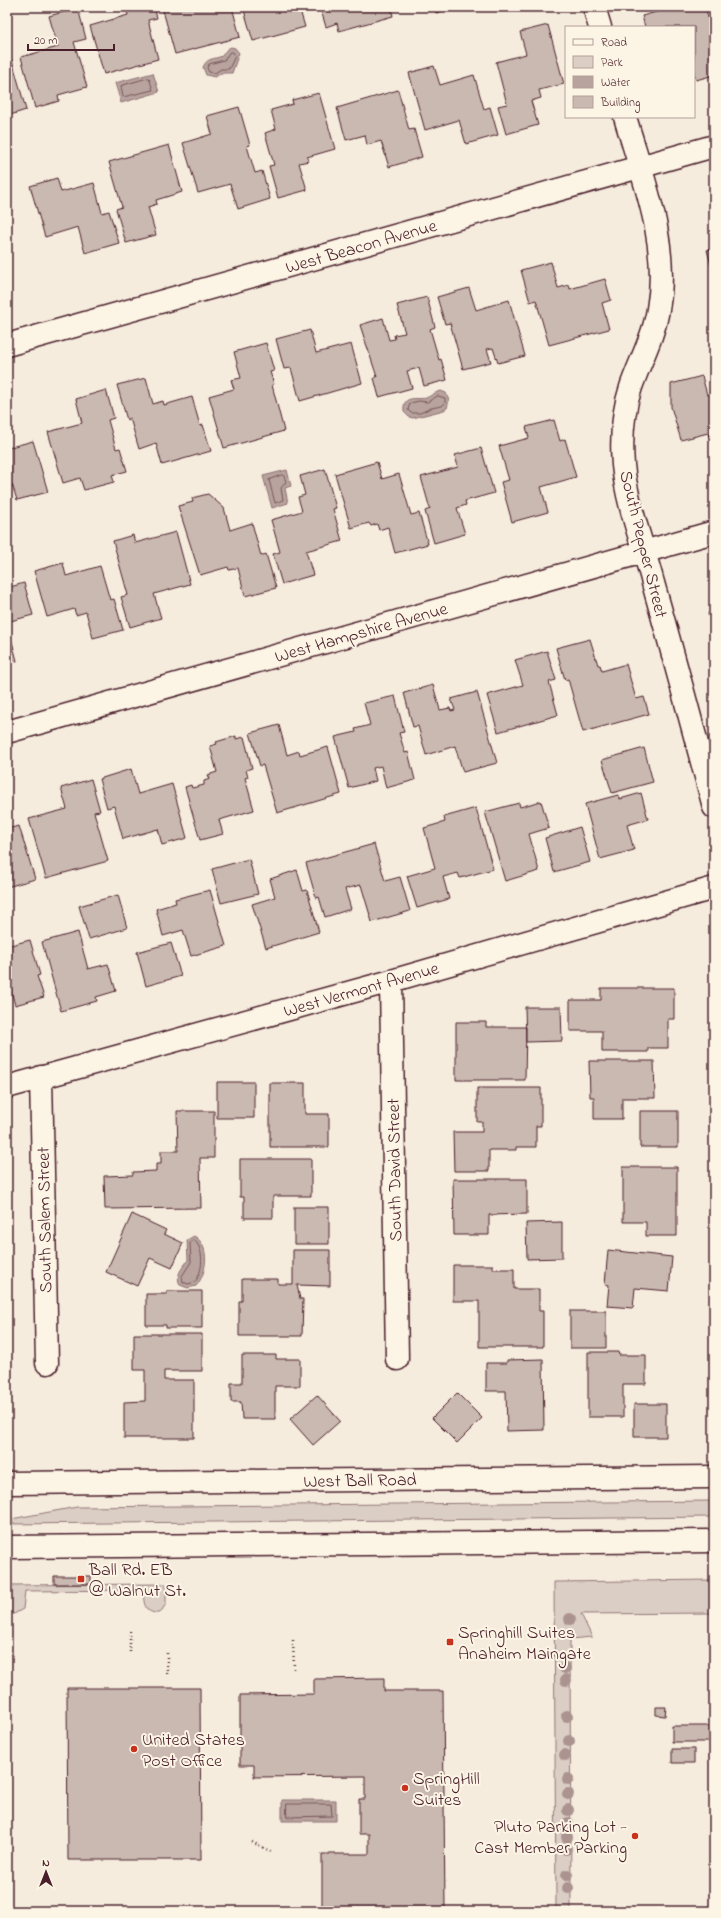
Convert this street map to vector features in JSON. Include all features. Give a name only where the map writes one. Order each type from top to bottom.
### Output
[{"type":"street","points":[[594,7],[600,26]]},
{"type":"street","name":"South Pepper Street","points":[[625,118],[655,225],[662,271],[658,312],[631,388],[626,411],[623,440],[623,465],[627,487],[644,552],[714,807]]},
{"type":"street","name":"West Beacon Avenue","points":[[7,345],[714,146]]},
{"type":"street","name":"West Hampshire Avenue","points":[[7,732],[714,532]]},
{"type":"street","name":"West Vermont Avenue","points":[[7,1087],[391,981],[714,888]]},
{"type":"street","name":"South David Street","points":[[391,981],[397,1359]]},
{"type":"street","name":"South Salem Street","points":[[41,1077],[47,1363]]},
{"type":"street","name":"West Ball Road","points":[[7,1483],[714,1477]]},
{"type":"street","points":[[7,1547],[714,1541]]},
{"type":"path","points":[[130,1631],[130,1653]]},
{"type":"path","points":[[293,1640],[294,1669]]},
{"type":"path","points":[[167,1653],[167,1677]]},
{"type":"path","points":[[252,1842],[272,1852]]},
{"type":"green space","points":[[714,1501],[714,1517],[11,1524],[11,1519],[77,1507]]},
{"type":"green space","points":[[714,1580],[714,1613],[581,1614],[592,1637],[570,1639],[571,1911],[556,1911],[554,1582]]},
{"type":"green space","points":[[166,1584],[166,1604],[160,1613],[150,1612],[147,1609],[144,1603],[143,1590],[25,1591],[23,1609],[14,1614],[7,1612],[7,1585]]},
{"type":"water","points":[[231,47],[235,48],[239,53],[232,73],[222,73],[215,77],[206,75],[203,67],[205,64],[211,59],[222,56],[227,49]]},
{"type":"water","points":[[153,73],[159,92],[121,103],[115,83]]},
{"type":"water","points":[[441,391],[446,393],[449,400],[447,408],[444,410],[413,418],[409,417],[404,412],[405,402],[407,400],[426,398]]},
{"type":"water","points":[[287,470],[291,486],[285,488],[288,503],[272,508],[263,476]]},
{"type":"water","points":[[194,1236],[203,1246],[206,1260],[200,1281],[196,1286],[188,1288],[180,1285],[178,1278],[188,1260],[187,1240]]},
{"type":"water","points":[[282,1800],[336,1800],[336,1821],[282,1821]]},
{"type":"building","points":[[126,7],[154,7],[157,18],[148,20],[158,59],[104,74],[90,26],[128,15]]},
{"type":"building","points":[[162,7],[232,7],[240,37],[175,54]]},
{"type":"building","points":[[243,7],[299,7],[305,27],[253,41]]},
{"type":"building","points":[[320,7],[391,7],[393,16],[339,31],[337,23],[326,27]]},
{"type":"building","points":[[434,7],[456,7],[436,13]]},
{"type":"building","points":[[674,7],[705,7],[714,38],[714,75],[696,80],[695,26],[645,26],[642,16]]},
{"type":"building","points":[[78,8],[86,39],[74,42],[87,87],[58,95],[59,101],[35,108],[21,57],[58,47],[49,16]]},
{"type":"building","points":[[548,25],[564,84],[539,90],[541,98],[531,101],[538,125],[506,134],[498,106],[507,104],[496,62],[526,54],[520,32]]},
{"type":"building","points":[[12,60],[26,110],[7,116],[7,61]]},
{"type":"building","points":[[434,66],[440,85],[474,75],[484,109],[490,107],[498,135],[466,144],[459,120],[425,130],[409,73]]},
{"type":"building","points":[[398,90],[409,130],[414,129],[422,157],[389,167],[381,141],[367,145],[365,135],[346,140],[337,108]]},
{"type":"building","points":[[319,93],[335,149],[307,157],[309,161],[299,163],[307,190],[278,198],[269,166],[274,165],[265,133],[276,129],[271,110],[293,104],[292,100]]},
{"type":"building","points":[[239,107],[250,145],[247,146],[255,173],[262,171],[270,199],[238,209],[230,184],[198,193],[183,143],[212,134],[207,116]]},
{"type":"building","points":[[169,145],[182,192],[156,200],[157,204],[148,207],[156,235],[126,243],[116,209],[122,207],[109,162]]},
{"type":"building","points":[[57,178],[61,192],[94,183],[102,213],[109,211],[119,243],[85,253],[78,227],[45,237],[30,186]]},
{"type":"building","points":[[714,248],[714,276],[707,250]]},
{"type":"building","points":[[551,262],[558,288],[569,285],[570,289],[605,279],[611,300],[602,303],[609,329],[549,345],[536,300],[530,302],[521,270]]},
{"type":"building","points":[[469,288],[476,310],[509,300],[525,356],[498,363],[493,348],[487,349],[491,362],[463,369],[450,323],[445,324],[437,297]]},
{"type":"building","points":[[427,297],[435,327],[430,329],[439,360],[441,359],[447,380],[424,386],[419,368],[407,371],[412,388],[379,397],[374,378],[377,377],[360,325],[383,318],[389,340],[395,339],[394,335],[405,333],[397,305]]},
{"type":"building","points":[[310,330],[316,353],[351,344],[362,383],[300,401],[291,368],[284,369],[276,339]]},
{"type":"building","points":[[266,343],[274,371],[270,372],[274,384],[272,385],[284,431],[224,448],[209,396],[234,389],[231,380],[241,378],[234,352]]},
{"type":"building","points":[[702,376],[707,395],[714,393],[714,436],[709,437],[708,433],[681,440],[671,407],[671,384]]},
{"type":"building","points":[[146,378],[153,404],[163,401],[164,405],[192,397],[200,426],[203,425],[211,451],[162,465],[156,443],[139,449],[130,418],[127,420],[117,385]]},
{"type":"building","points":[[106,390],[114,418],[108,420],[116,449],[120,448],[127,471],[112,475],[114,482],[84,490],[80,478],[63,483],[48,432],[82,423],[76,399]]},
{"type":"building","points":[[554,420],[560,441],[565,439],[576,477],[541,487],[548,512],[512,522],[501,482],[509,480],[499,446],[529,438],[526,427]]},
{"type":"building","points":[[33,441],[48,492],[17,500],[12,484],[7,486],[7,448]]},
{"type":"building","points":[[481,448],[494,493],[465,501],[466,505],[457,508],[465,534],[434,543],[425,511],[430,509],[421,477],[458,467],[455,455]]},
{"type":"building","points":[[377,462],[382,479],[399,474],[411,515],[419,513],[428,544],[395,553],[388,527],[379,530],[377,524],[371,526],[369,523],[351,528],[335,474]]},
{"type":"building","points":[[325,469],[336,508],[333,509],[342,541],[306,551],[313,575],[282,584],[273,554],[280,552],[271,520],[302,511],[298,497],[305,495],[300,476]]},
{"type":"building","points":[[208,494],[224,508],[230,530],[252,523],[261,556],[266,554],[276,588],[245,596],[238,568],[229,570],[228,567],[200,575],[178,506],[193,502],[192,498]]},
{"type":"building","points":[[176,532],[190,584],[154,594],[161,618],[130,627],[121,597],[128,595],[113,541],[133,535],[135,543]]},
{"type":"building","points":[[63,563],[66,576],[100,566],[110,600],[114,599],[123,630],[93,638],[86,612],[76,615],[74,609],[47,617],[34,571]]},
{"type":"building","points":[[24,583],[33,615],[7,622],[7,588]]},
{"type":"building","points":[[714,612],[714,633],[708,613]]},
{"type":"building","points":[[7,622],[17,661],[7,663]]},
{"type":"building","points":[[590,639],[598,665],[600,665],[602,671],[626,664],[636,699],[644,697],[649,714],[583,732],[568,679],[565,680],[556,648]]},
{"type":"building","points":[[547,651],[556,680],[549,682],[558,715],[498,732],[487,695],[523,685],[515,660]]},
{"type":"building","points":[[433,685],[440,710],[450,708],[451,711],[455,710],[451,699],[477,692],[497,763],[463,772],[455,746],[426,755],[418,726],[413,727],[404,693]]},
{"type":"building","points":[[395,696],[404,732],[399,733],[405,753],[408,752],[415,780],[386,788],[381,766],[373,768],[376,781],[349,788],[335,737],[356,732],[355,729],[370,725],[364,703]]},
{"type":"building","points":[[279,725],[287,755],[299,751],[300,755],[328,747],[341,794],[277,813],[263,765],[260,766],[250,733]]},
{"type":"building","points":[[236,736],[236,739],[244,737],[252,768],[246,770],[248,777],[245,778],[254,810],[219,820],[223,834],[200,840],[185,787],[191,785],[192,788],[204,785],[204,781],[210,779],[208,775],[217,772],[210,746],[217,744],[216,742]]},
{"type":"building","points":[[644,748],[653,782],[612,793],[602,760]]},
{"type":"building","points":[[131,769],[138,794],[172,784],[187,838],[162,845],[158,829],[123,839],[114,806],[107,808],[99,779]]},
{"type":"building","points":[[91,779],[100,811],[94,812],[108,861],[46,878],[29,819],[67,809],[61,788]]},
{"type":"building","points":[[641,793],[648,819],[627,825],[634,850],[600,859],[585,804],[618,795],[620,799]]},
{"type":"building","points":[[541,801],[549,828],[529,834],[539,871],[505,881],[485,812],[519,803],[520,807]]},
{"type":"building","points":[[476,808],[493,869],[460,878],[458,873],[443,877],[449,899],[417,908],[407,876],[435,868],[424,828],[445,822],[444,817]]},
{"type":"building","points":[[19,826],[35,879],[7,887],[7,829]]},
{"type":"building","points":[[580,827],[590,862],[554,872],[545,838]]},
{"type":"building","points":[[374,844],[385,881],[400,877],[410,911],[372,922],[361,885],[345,889],[351,909],[325,917],[319,897],[316,898],[306,863]]},
{"type":"building","points":[[249,859],[258,894],[221,903],[212,869]]},
{"type":"building","points":[[297,870],[303,891],[307,890],[319,932],[266,948],[252,904],[275,897],[270,879]]},
{"type":"building","points":[[210,890],[226,946],[191,956],[183,930],[163,936],[156,909],[176,903],[175,899]]},
{"type":"building","points":[[118,895],[127,928],[89,939],[79,906]]},
{"type":"building","points":[[78,932],[88,969],[108,964],[116,991],[96,997],[97,1001],[61,1011],[42,942]]},
{"type":"building","points":[[30,940],[40,975],[37,976],[44,997],[15,1005],[9,984],[7,984],[7,946]]},
{"type":"building","points":[[171,943],[181,976],[146,986],[137,952]]},
{"type":"building","points":[[601,988],[674,988],[674,1019],[668,1019],[668,1048],[648,1048],[648,1052],[602,1052],[602,1031],[570,1031],[570,1000],[601,1000]]},
{"type":"building","points":[[525,1007],[561,1007],[562,1041],[526,1042]]},
{"type":"building","points":[[456,1022],[486,1022],[486,1027],[526,1027],[525,1080],[456,1080]]},
{"type":"building","points":[[589,1061],[654,1061],[655,1098],[622,1098],[622,1119],[594,1119],[594,1097],[590,1097]]},
{"type":"building","points":[[217,1082],[254,1082],[254,1118],[217,1118]]},
{"type":"building","points":[[270,1083],[305,1083],[305,1114],[329,1114],[329,1147],[270,1147]]},
{"type":"building","points":[[477,1088],[541,1088],[541,1126],[536,1126],[536,1147],[516,1147],[516,1150],[489,1150],[489,1171],[454,1171],[453,1132],[482,1132],[482,1122],[477,1122]]},
{"type":"building","points":[[177,1111],[214,1111],[214,1158],[200,1158],[201,1208],[105,1209],[104,1176],[133,1175],[133,1172],[156,1171],[156,1164],[161,1164],[161,1151],[178,1151]]},
{"type":"building","points":[[640,1111],[678,1111],[678,1147],[640,1147]]},
{"type":"building","points":[[240,1159],[311,1159],[311,1196],[273,1196],[273,1218],[244,1218],[244,1197],[240,1197]]},
{"type":"building","points":[[623,1167],[677,1167],[677,1236],[646,1236],[646,1222],[623,1222]]},
{"type":"building","points":[[453,1179],[527,1179],[527,1214],[489,1215],[489,1235],[454,1235]]},
{"type":"building","points":[[294,1207],[329,1207],[329,1244],[294,1244]]},
{"type":"building","points":[[132,1214],[166,1230],[164,1234],[183,1243],[172,1268],[150,1258],[137,1286],[106,1272]]},
{"type":"building","points":[[562,1222],[562,1258],[527,1259],[526,1223]]},
{"type":"building","points":[[293,1250],[330,1250],[330,1286],[297,1285],[300,1299],[303,1299],[302,1336],[239,1336],[239,1301],[242,1301],[242,1279],[278,1279],[278,1284],[293,1284]]},
{"type":"building","points":[[608,1250],[672,1257],[669,1291],[635,1288],[633,1308],[607,1306],[609,1285],[605,1284]]},
{"type":"building","points":[[453,1265],[493,1265],[493,1269],[514,1269],[514,1289],[539,1289],[539,1311],[543,1311],[543,1347],[479,1347],[479,1301],[453,1301]]},
{"type":"building","points":[[167,1291],[202,1291],[202,1328],[166,1328],[166,1325],[146,1325],[146,1294],[167,1294]]},
{"type":"building","points":[[570,1311],[606,1311],[606,1348],[570,1348]]},
{"type":"building","points":[[134,1334],[202,1334],[202,1371],[164,1371],[164,1380],[194,1380],[194,1438],[124,1438],[124,1402],[145,1401],[145,1370],[134,1370]]},
{"type":"building","points":[[588,1352],[618,1352],[619,1355],[646,1355],[646,1384],[623,1384],[623,1417],[588,1417]]},
{"type":"building","points":[[242,1355],[276,1355],[276,1359],[300,1359],[300,1386],[275,1386],[275,1419],[242,1419],[241,1402],[231,1402],[231,1383],[242,1383]]},
{"type":"building","points":[[543,1359],[544,1430],[507,1431],[506,1391],[486,1391],[486,1363],[507,1363],[507,1360]]},
{"type":"building","points":[[457,1393],[482,1418],[457,1443],[432,1418]]},
{"type":"building","points":[[317,1395],[340,1421],[313,1445],[290,1419]]},
{"type":"building","points":[[634,1404],[666,1404],[666,1437],[634,1437]]},
{"type":"building","points":[[54,1576],[91,1576],[91,1584],[54,1584]]},
{"type":"building","name":"SpringHill Suites","points":[[384,1678],[384,1691],[443,1691],[445,1911],[322,1911],[322,1854],[369,1854],[369,1834],[359,1834],[359,1799],[365,1799],[365,1776],[254,1777],[254,1765],[240,1765],[240,1695],[314,1694],[314,1679]]},
{"type":"building","name":"United States Post Office","points":[[67,1688],[200,1688],[201,1860],[68,1860]]},
{"type":"building","points":[[656,1707],[666,1707],[665,1716],[656,1715]]},
{"type":"building","points":[[672,1726],[714,1726],[714,1742],[672,1742]]},
{"type":"building","points":[[672,1749],[694,1749],[694,1763],[672,1763]]},
{"type":"place","name":"Ball Rd. EB @ Walnut St.","points":[[81,1579]]},
{"type":"place","name":"Springhill Suites Anaheim Maingate","points":[[450,1642]]},
{"type":"place","name":"United States Post Office","points":[[134,1749]]},
{"type":"place","name":"SpringHill Suites","points":[[405,1788]]},
{"type":"place","name":"Pluto Parking Lot - Cast Member Parking","points":[[635,1836]]}]
